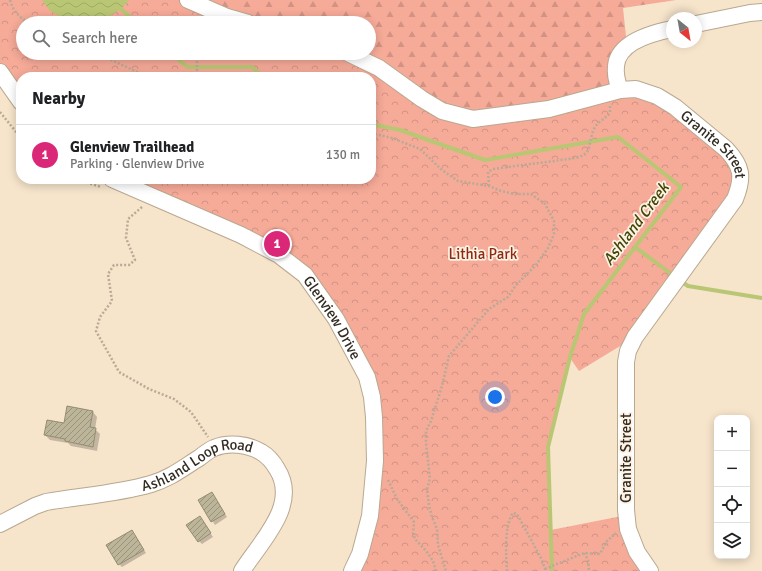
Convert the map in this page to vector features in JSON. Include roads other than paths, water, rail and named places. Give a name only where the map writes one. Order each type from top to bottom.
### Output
[{"type":"street","points":[[188,0],[225,16]]},
{"type":"street","points":[[702,23],[762,12]]},
{"type":"street","points":[[613,92],[616,76],[616,64],[626,46],[636,40],[666,31]]},
{"type":"street","name":"Granite Street","points":[[362,60],[379,68],[422,99],[442,111],[473,119],[549,109],[613,92],[636,89],[657,96],[675,107],[733,156],[741,175],[740,186],[735,199],[635,337],[628,351],[626,362],[628,529],[637,552],[650,571]]},
{"type":"street","points":[[0,72],[16,95]]},
{"type":"street","name":"Glenview Drive","points":[[123,184],[241,235],[279,255],[305,275],[336,319],[367,377],[372,397],[374,417],[375,461],[370,516],[360,554],[352,571]]},
{"type":"street","name":"Ashland Loop Road","points":[[0,524],[46,502],[152,484],[170,477],[214,448],[230,444],[249,446],[260,451],[273,462],[280,474],[284,487],[285,498],[281,512],[242,571]]},
{"type":"water","points":[[42,0],[129,0],[121,9],[110,16],[59,16],[50,11]]},
{"type":"waterway","name":"Ashland Creek","points":[[121,9],[129,16]]},
{"type":"waterway","name":"Ashland Creek","points":[[179,60],[187,67],[252,67],[258,72]]},
{"type":"waterway","name":"Ashland Creek","points":[[376,125],[400,130],[485,160],[618,137],[681,187],[584,314],[570,357],[548,447],[552,571]]},
{"type":"waterway","points":[[635,247],[674,276]]},
{"type":"waterway","points":[[679,280],[688,286],[762,298]]},
{"type":"place","name":"Glenview Trailhead","points":[[277,244]]},
{"type":"park label","name":"Lithia Park","points":[[483,254]]}]
